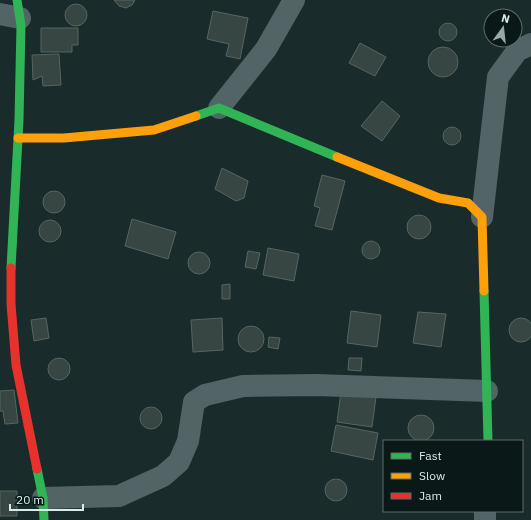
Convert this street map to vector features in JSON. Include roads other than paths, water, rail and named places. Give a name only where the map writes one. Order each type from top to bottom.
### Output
[{"type":"street","points":[[18,138],[64,138],[154,130],[219,108],[266,49],[294,0]]},
{"type":"street","points":[[12,11],[18,138],[11,254],[11,304],[16,365],[43,498],[44,520]]},
{"type":"street","points":[[488,440],[482,217],[498,77],[517,51],[531,44]]},
{"type":"street","points":[[219,108],[362,168],[439,198],[468,203],[482,217]]},
{"type":"street","points":[[43,498],[119,496],[163,476],[179,462],[188,441],[194,402],[205,395],[243,386],[317,385],[487,391]]}]
